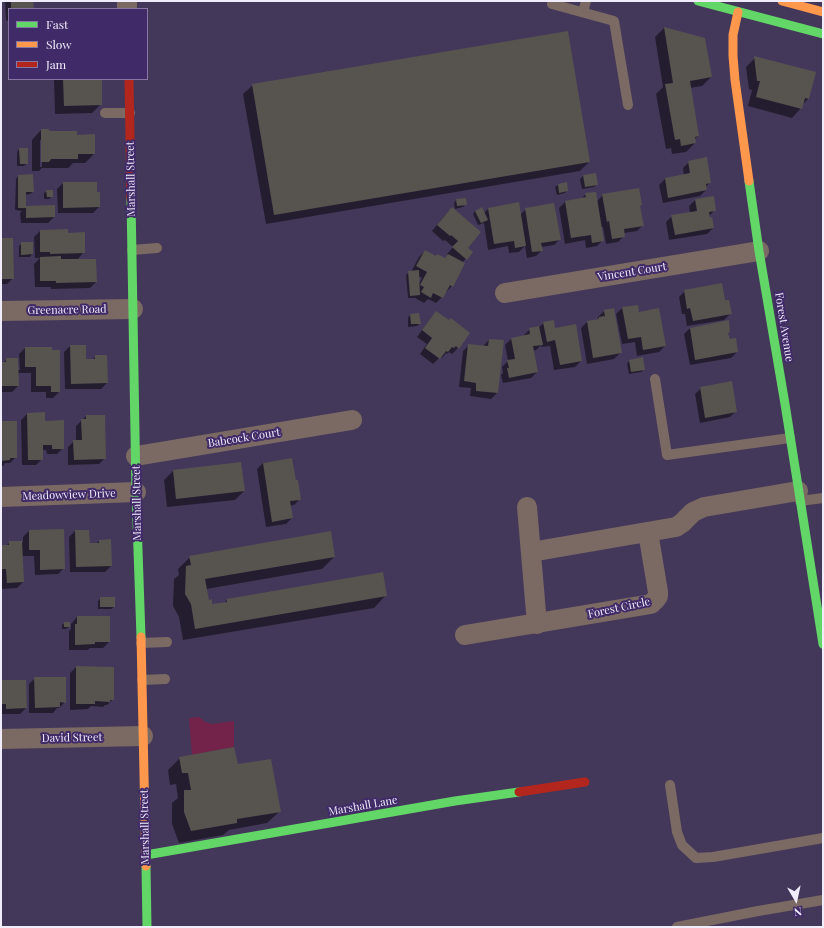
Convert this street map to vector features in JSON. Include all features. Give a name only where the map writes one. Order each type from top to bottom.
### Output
[{"type":"street","points":[[698,1],[823,34]]},
{"type":"street","points":[[782,1],[823,12]]},
{"type":"street","points":[[738,12],[752,5]]},
{"type":"street","name":"Forest Avenue","points":[[738,12],[733,35],[735,80],[760,251],[799,496],[818,582],[823,644]]},
{"type":"street","name":"Marshall Street","points":[[129,80],[136,492],[142,680],[147,927]]},
{"type":"street","name":"Vincent Court","points":[[505,293],[760,251]]},
{"type":"street","name":"Greenacre Road","points":[[1,311],[133,309]]},
{"type":"street","name":"Babcock Court","points":[[136,456],[352,420]]},
{"type":"street","name":"Meadowview Drive","points":[[1,497],[136,492]]},
{"type":"street","points":[[531,552],[676,527],[693,512],[704,507],[799,496]]},
{"type":"street","points":[[527,506],[538,624]]},
{"type":"street","name":"Forest Circle","points":[[465,635],[647,605],[654,602],[658,596],[658,592],[648,532]]},
{"type":"street","name":"David Street","points":[[1,739],[143,736]]},
{"type":"street","name":"Marshall Lane","points":[[146,855],[455,801],[585,782]]},
{"type":"lane","points":[[553,1],[552,4],[614,21],[628,105]]},
{"type":"lane","points":[[583,12],[586,1]]},
{"type":"lane","points":[[105,113],[130,113]]},
{"type":"lane","points":[[132,250],[157,248]]},
{"type":"lane","points":[[654,379],[667,455],[790,438]]},
{"type":"lane","points":[[799,496],[823,498]]},
{"type":"lane","points":[[141,643],[167,642]]},
{"type":"lane","points":[[142,680],[165,679]]},
{"type":"lane","points":[[670,785],[677,832],[682,845],[696,858],[712,857],[823,838]]},
{"type":"lane","points":[[677,927],[823,900]]},
{"type":"shaded area","points":[[199,717],[205,722],[212,724],[234,721],[234,747],[192,755],[189,718]]},
{"type":"building","points":[[11,1],[33,1],[34,8],[11,8]]},
{"type":"building","points":[[664,27],[705,38],[712,77],[690,81],[699,136],[695,137],[696,143],[681,146],[680,139],[675,140],[665,84],[673,83]]},
{"type":"building","points":[[568,31],[590,162],[274,215],[252,84]]},
{"type":"building","points":[[754,56],[816,72],[809,99],[805,98],[802,109],[756,97],[760,81],[757,81]]},
{"type":"building","points":[[63,80],[102,80],[102,105],[64,106]]},
{"type":"building","points":[[41,129],[48,129],[50,131],[77,131],[77,135],[95,134],[95,154],[78,154],[78,159],[51,159],[49,162],[41,162]]},
{"type":"building","points":[[19,148],[28,148],[28,164],[20,164]]},
{"type":"building","points":[[707,157],[711,183],[706,184],[707,190],[668,198],[665,178],[690,173],[688,161]]},
{"type":"building","points":[[596,173],[598,185],[585,187],[583,175]]},
{"type":"building","points":[[33,174],[34,192],[26,192],[26,206],[55,205],[55,217],[26,218],[26,208],[18,208],[18,175]]},
{"type":"building","points":[[63,182],[97,182],[97,192],[100,192],[100,207],[63,208]]},
{"type":"building","points":[[567,182],[568,191],[559,193],[558,184]]},
{"type":"building","points":[[639,188],[642,205],[640,206],[644,226],[624,229],[625,237],[612,239],[602,194]]},
{"type":"building","points":[[46,190],[53,190],[53,197],[47,197]]},
{"type":"building","points":[[596,192],[604,241],[592,243],[591,235],[571,238],[565,201],[586,197],[585,193]]},
{"type":"building","points":[[714,196],[716,211],[709,212],[710,218],[712,217],[714,228],[675,235],[671,215],[697,211],[695,199]]},
{"type":"building","points":[[466,198],[467,205],[457,206],[456,199]]},
{"type":"building","points":[[519,202],[526,246],[515,248],[514,241],[494,244],[488,208]]},
{"type":"building","points":[[554,203],[561,240],[541,243],[543,251],[532,252],[525,208]]},
{"type":"building","points":[[452,207],[481,232],[468,248],[473,252],[467,260],[452,247],[458,241],[437,225]]},
{"type":"building","points":[[482,207],[488,220],[481,223],[475,211]]},
{"type":"building","points":[[68,229],[68,233],[85,232],[85,253],[50,254],[50,252],[40,252],[40,230]]},
{"type":"building","points":[[1,238],[13,238],[14,279],[1,279]]},
{"type":"building","points":[[21,242],[33,242],[33,254],[21,255]]},
{"type":"building","points":[[425,250],[436,256],[437,254],[445,258],[448,254],[465,263],[453,287],[450,285],[443,298],[433,293],[431,298],[421,292],[424,287],[420,285],[427,272],[416,266]]},
{"type":"building","points":[[61,256],[61,259],[96,259],[97,282],[56,283],[56,281],[40,281],[40,257]]},
{"type":"building","points":[[419,270],[420,295],[410,296],[408,271]]},
{"type":"building","points":[[722,283],[725,300],[729,300],[732,314],[693,321],[690,308],[687,309],[684,290]]},
{"type":"building","points":[[638,305],[639,312],[659,308],[666,346],[643,350],[641,337],[628,339],[622,307]]},
{"type":"building","points":[[614,308],[622,353],[593,358],[587,321],[599,319],[599,317],[605,317],[604,310]]},
{"type":"building","points":[[436,311],[449,320],[451,318],[470,333],[459,349],[456,346],[454,348],[452,347],[448,352],[446,351],[440,359],[425,348],[432,338],[422,330]]},
{"type":"building","points":[[419,313],[421,324],[411,324],[410,314]]},
{"type":"building","points":[[554,320],[555,328],[576,324],[582,361],[560,365],[555,340],[547,342],[543,322]]},
{"type":"building","points":[[729,320],[730,332],[728,333],[730,339],[736,338],[738,352],[695,360],[690,328]]},
{"type":"building","points":[[539,326],[543,345],[533,346],[538,372],[509,378],[507,360],[515,359],[511,338],[530,334],[529,328]]},
{"type":"building","points":[[489,339],[504,340],[498,393],[476,391],[476,383],[464,381],[468,344],[488,346]]},
{"type":"building","points":[[70,345],[86,345],[86,359],[95,359],[95,355],[107,355],[108,383],[71,384]]},
{"type":"building","points":[[25,347],[52,347],[52,350],[60,350],[60,392],[51,392],[51,386],[36,386],[36,367],[25,367]]},
{"type":"building","points":[[643,357],[645,370],[631,372],[629,360]]},
{"type":"building","points":[[6,358],[18,358],[19,386],[1,386],[1,362],[6,362]]},
{"type":"building","points":[[732,381],[737,412],[705,418],[700,387]]},
{"type":"building","points":[[45,412],[45,421],[64,420],[64,449],[52,449],[52,445],[43,445],[43,460],[28,460],[27,413]]},
{"type":"building","points":[[86,415],[105,415],[106,459],[74,460],[73,440],[82,440],[81,419],[86,419]]},
{"type":"building","points":[[1,421],[17,421],[17,458],[10,458],[10,460],[1,461]]},
{"type":"building","points":[[292,458],[296,480],[298,480],[301,500],[290,501],[293,518],[272,522],[263,463]]},
{"type":"building","points":[[241,462],[245,491],[176,499],[173,470]]},
{"type":"building","points":[[64,529],[65,569],[40,570],[40,550],[29,550],[29,530]]},
{"type":"building","points":[[75,530],[89,530],[90,543],[99,543],[99,540],[111,539],[112,566],[76,567]]},
{"type":"building","points":[[331,531],[335,557],[205,579],[209,600],[212,599],[212,604],[227,602],[227,599],[383,572],[387,596],[195,629],[191,604],[185,594],[186,566],[191,565],[189,556]]},
{"type":"building","points":[[9,541],[22,541],[24,582],[7,583],[6,569],[1,569],[1,545],[9,545]]},
{"type":"building","points":[[100,597],[115,597],[115,607],[100,607]]},
{"type":"building","points":[[77,616],[110,616],[110,642],[95,642],[95,644],[75,645],[75,624],[77,624]]},
{"type":"building","points":[[64,622],[70,622],[70,627],[64,627]]},
{"type":"building","points":[[76,666],[114,667],[114,700],[110,700],[110,702],[95,701],[95,704],[76,704]]},
{"type":"building","points":[[34,677],[66,677],[66,703],[60,702],[60,707],[35,708]]},
{"type":"building","points":[[1,680],[26,680],[27,708],[6,709],[6,704],[1,704]]},
{"type":"building","points":[[234,747],[238,764],[271,759],[281,812],[237,819],[237,823],[191,831],[184,812],[184,790],[191,790],[188,773],[182,773],[179,757]]},
{"type":"traffic: fast","points":[[698,1],[823,34]]},
{"type":"traffic: fast","points":[[749,181],[823,644]]},
{"type":"traffic: fast","points":[[131,199],[136,492],[141,637]]},
{"type":"traffic: fast","points":[[146,855],[455,801],[519,792]]},
{"type":"traffic: fast","points":[[146,866],[147,927]]},
{"type":"traffic: slow","points":[[782,1],[823,12]]},
{"type":"traffic: slow","points":[[738,12],[733,35],[733,56],[749,181]]},
{"type":"traffic: slow","points":[[141,637],[146,866]]},
{"type":"traffic: jam","points":[[129,80],[131,199]]},
{"type":"traffic: jam","points":[[519,792],[585,782]]}]
